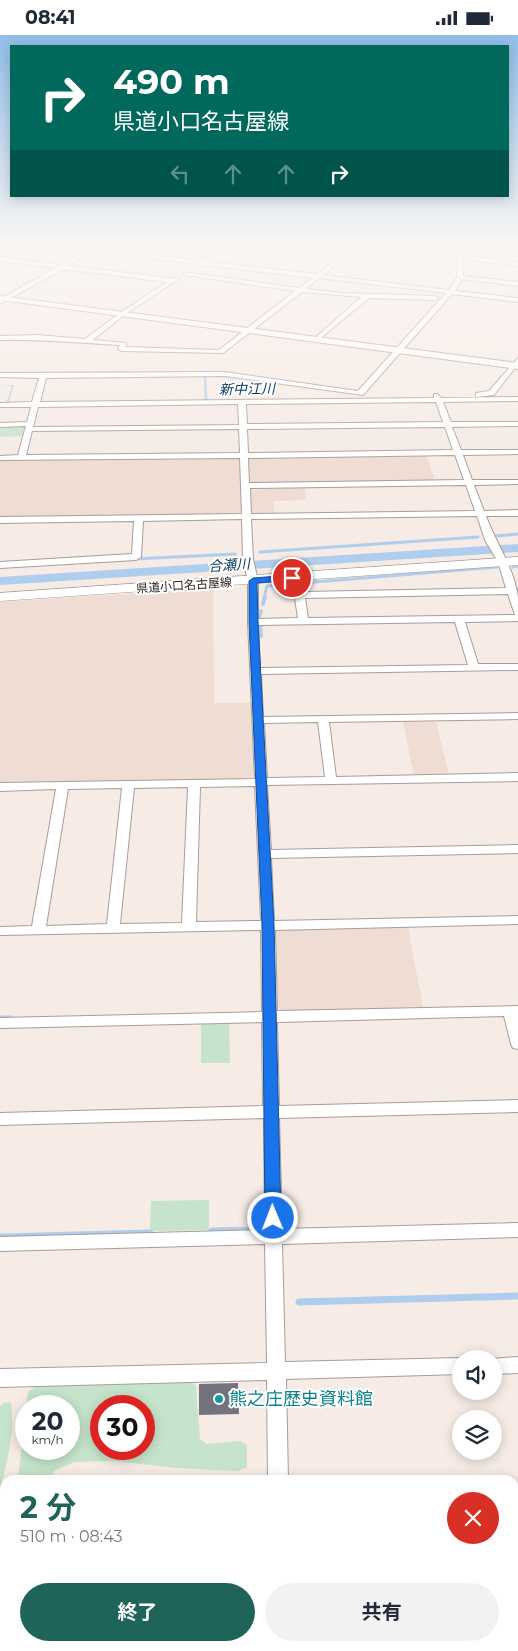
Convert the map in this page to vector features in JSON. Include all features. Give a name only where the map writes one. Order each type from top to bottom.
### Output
[{"type":"main road","name":"県道小口名古屋線","points":[[0,597],[502,560],[518,561]]},
{"type":"street","points":[[87,341],[111,322]]},
{"type":"street","points":[[185,322],[517,364]]},
{"type":"street","points":[[0,338],[28,337],[120,343],[124,344],[121,349],[221,352],[260,322]]},
{"type":"street","points":[[317,339],[336,322]]},
{"type":"street","points":[[360,393],[423,322]]},
{"type":"street","points":[[204,359],[208,352]]},
{"type":"street","points":[[0,405],[438,398],[486,395],[491,393],[517,364]]},
{"type":"street","points":[[0,375],[43,376],[198,370],[383,397],[518,399]]},
{"type":"street","points":[[21,458],[43,376]]},
{"type":"street","points":[[438,398],[491,542],[502,560],[513,587],[518,613]]},
{"type":"street","points":[[242,402],[248,559],[253,578],[253,622],[268,925],[278,1475]]},
{"type":"street","points":[[0,425],[29,427],[243,427],[518,424]]},
{"type":"street","points":[[0,458],[518,452]]},
{"type":"street","points":[[246,486],[518,482]]},
{"type":"street","points":[[0,520],[518,513]]},
{"type":"street","points":[[0,565],[136,557],[139,518]]},
{"type":"street","points":[[303,621],[299,590],[513,587]]},
{"type":"street","points":[[253,622],[518,618]]},
{"type":"street","points":[[460,619],[474,667]]},
{"type":"street","points":[[256,671],[518,667]]},
{"type":"street","points":[[258,720],[518,716]]},
{"type":"street","points":[[323,719],[331,781]]},
{"type":"street","points":[[0,787],[518,777]]},
{"type":"street","points":[[189,927],[194,784]]},
{"type":"street","points":[[113,928],[128,785]]},
{"type":"street","points":[[38,930],[62,786]]},
{"type":"street","points":[[265,854],[518,849]]},
{"type":"street","points":[[0,931],[518,920]]},
{"type":"street","points":[[0,1023],[514,1011],[518,1045]]},
{"type":"street","points":[[0,1119],[518,1105]]},
{"type":"street","points":[[0,1244],[518,1230]]},
{"type":"street","points":[[502,1366],[518,1365]]},
{"type":"street","points":[[0,1378],[452,1366]]},
{"type":"shaded area","points":[[426,455],[435,481],[250,483],[248,458],[250,457]]},
{"type":"shaded area","points":[[239,458],[243,514],[0,519],[0,460]]},
{"type":"shaded area","points":[[304,487],[306,500],[273,501],[275,515],[251,514],[250,490]]},
{"type":"shaded area","points":[[213,588],[214,703],[251,703],[254,776],[250,779],[0,784],[0,602]]},
{"type":"shaded area","points":[[403,722],[436,722],[449,775],[414,776]]},
{"type":"shaded area","points":[[408,927],[423,1007],[283,1011],[278,1007],[273,933],[277,930]]},
{"type":"green space","points":[[0,426],[25,427],[22,436],[0,437]]},
{"type":"green space","points":[[229,1021],[230,1063],[201,1063],[201,1022]]},
{"type":"green space","points":[[209,1200],[209,1230],[150,1231],[151,1201]]},
{"type":"green space","points":[[190,1381],[196,1386],[200,1439],[207,1444],[240,1441],[247,1445],[247,1467],[238,1471],[177,1468],[113,1461],[74,1462],[54,1471],[52,1475],[19,1475],[20,1460],[80,1460],[80,1395],[28,1395],[28,1392],[37,1385]]},
{"type":"green space","points":[[11,1402],[12,1424],[8,1456],[3,1475],[0,1475],[0,1406],[3,1403]]},
{"type":"water","points":[[14,385],[8,403],[518,397],[6,404],[12,386],[0,386]]},
{"type":"water","name":"合瀬川","points":[[518,544],[518,552],[0,585],[0,577]]},
{"type":"building","name":"熊之庄歴史資料館","points":[[238,1383],[239,1414],[199,1415],[199,1384]]},
{"type":"waterway","points":[[205,376],[206,399]]},
{"type":"waterway","points":[[495,536],[518,534]]},
{"type":"waterway","points":[[260,552],[478,537]]},
{"type":"waterway","name":"合瀬川","points":[[134,559],[235,554]]},
{"type":"waterway","points":[[513,567],[518,566]]},
{"type":"waterway","points":[[264,598],[267,586],[497,567]]},
{"type":"waterway","points":[[517,598],[516,590],[518,589]]},
{"type":"waterway","points":[[263,604],[265,597]]},
{"type":"waterway","points":[[517,597],[518,604]]},
{"type":"waterway","points":[[259,617],[261,611]]},
{"type":"waterway","points":[[261,636],[260,626],[264,624]]},
{"type":"waterway","points":[[0,1018],[11,1018]]},
{"type":"waterway","points":[[212,1231],[258,1230]]},
{"type":"waterway","points":[[0,1237],[150,1233]]},
{"type":"waterway","points":[[299,1302],[518,1296]]},
{"type":"place","name":"熊之庄歴史資料館","points":[[219,1399]]},
{"type":"route","points":[[273,1218],[268,925],[253,622],[253,581],[292,578]]},
{"type":"water label","name":"新中江川","points":[[247,389]]}]
